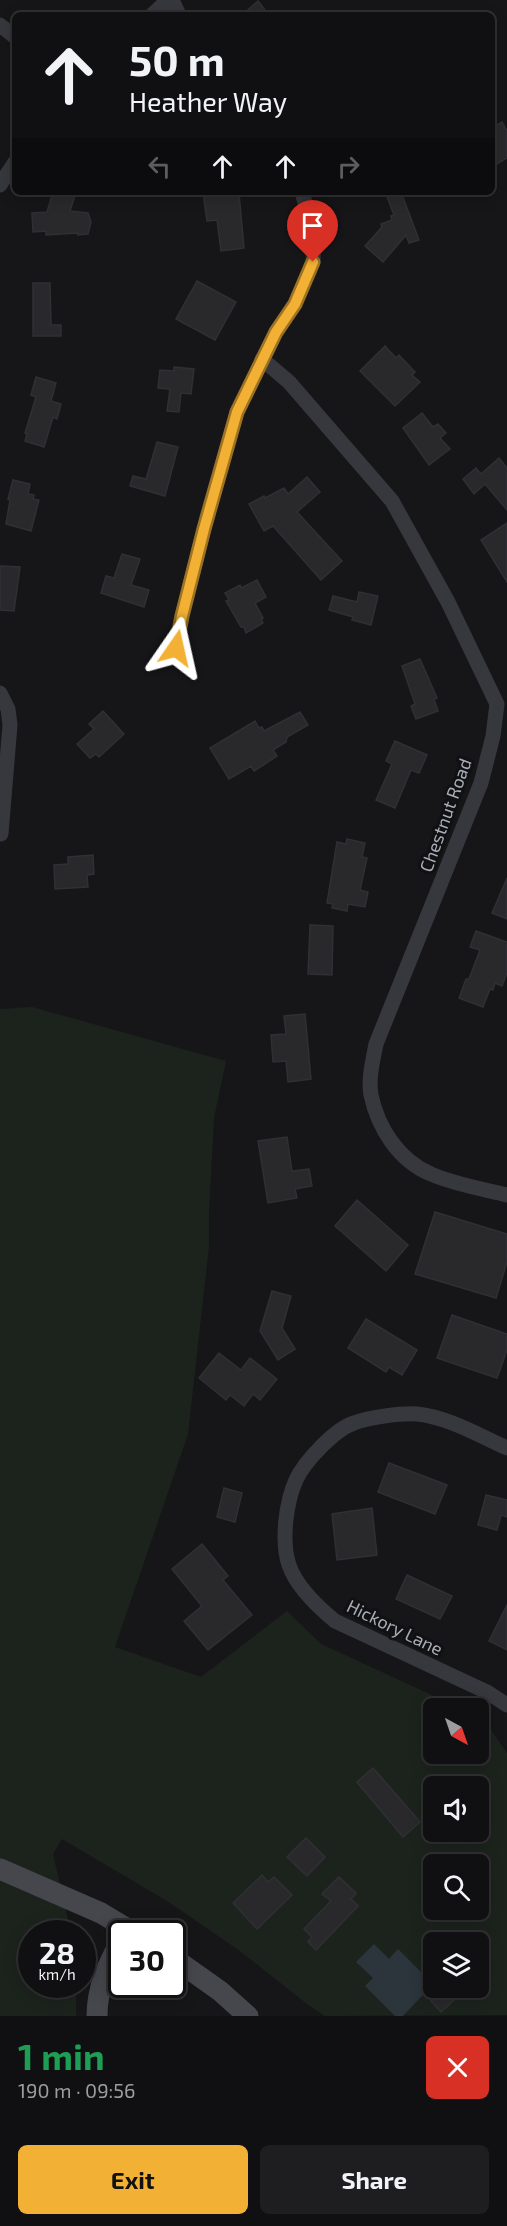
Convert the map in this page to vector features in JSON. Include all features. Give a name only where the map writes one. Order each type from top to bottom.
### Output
[{"type":"main road","points":[[0,1869],[101,1913],[110,1920]]},
{"type":"main road","points":[[186,1967],[220,1991],[248,2016]]},
{"type":"main road","points":[[98,2016],[99,1991],[108,1968]]},
{"type":"street","points":[[155,12],[168,0]]},
{"type":"street","points":[[0,25],[12,35]]},
{"type":"street","points":[[0,185],[12,167]]},
{"type":"street","points":[[176,648],[201,541],[237,412],[276,332],[295,304],[313,262],[314,235],[304,198]]},
{"type":"street","name":"Chestnut Road","points":[[262,359],[289,382],[392,501],[502,706],[481,783],[376,1044],[371,1094],[387,1135],[410,1162],[431,1174],[507,1195]]},
{"type":"street","points":[[0,693],[8,709],[10,725],[1,834]]},
{"type":"street","name":"Hickory Lane","points":[[507,1448],[443,1421],[418,1414],[390,1416],[353,1423],[324,1442],[296,1479],[285,1521],[289,1566],[315,1605],[335,1620],[487,1692],[507,1706]]},
{"type":"shaded area","points":[[32,1007],[226,1061],[214,1118],[209,1246],[188,1434],[115,1647],[201,1677],[287,1611],[321,1644],[438,1698],[423,1698],[423,1764],[489,1764],[489,1727],[507,1753],[507,2015],[325,2016],[240,1951],[167,1901],[62,1839],[53,1854],[68,1920],[18,1920],[18,1998],[76,1998],[76,2016],[0,2016],[0,1009]]},
{"type":"shaded area","points":[[374,1944],[389,1959],[398,1949],[423,1974],[423,1995],[403,2016],[395,2016],[365,1986],[373,1978],[356,1962]]},
{"type":"building","points":[[258,1],[267,12],[245,12]]},
{"type":"building","points":[[502,122],[507,131],[507,158],[495,165],[495,126]]},
{"type":"building","points":[[52,195],[75,195],[70,211],[88,213],[91,222],[88,234],[46,235],[46,231],[33,232],[32,213],[47,212]]},
{"type":"building","points":[[203,195],[239,195],[244,248],[221,251],[217,220],[207,221]]},
{"type":"building","points":[[402,195],[419,240],[409,243],[406,235],[383,262],[365,246],[382,227],[381,224],[392,220],[391,216],[394,215],[387,197]]},
{"type":"building","points":[[197,281],[236,302],[215,340],[176,319]]},
{"type":"building","points":[[33,283],[50,283],[51,325],[61,325],[61,336],[33,336]]},
{"type":"building","points":[[385,346],[396,358],[399,355],[415,372],[412,375],[420,382],[395,406],[360,371]]},
{"type":"building","points":[[174,367],[194,369],[191,394],[181,393],[179,412],[167,411],[170,389],[158,388],[160,370],[174,371]]},
{"type":"building","points":[[36,377],[56,383],[51,401],[61,404],[57,419],[53,417],[44,447],[25,441],[27,434],[25,433],[36,397],[31,395]]},
{"type":"building","points":[[422,413],[433,427],[438,424],[446,433],[440,438],[450,449],[429,465],[403,428]]},
{"type":"building","points":[[157,442],[178,447],[165,496],[130,486],[133,476],[146,479]]},
{"type":"building","points":[[499,458],[507,468],[507,510],[485,484],[474,494],[463,479],[476,468],[481,474]]},
{"type":"building","points":[[307,477],[320,492],[297,512],[342,561],[321,580],[273,526],[264,531],[249,504],[284,488],[288,494]]},
{"type":"building","points":[[13,480],[30,484],[28,494],[34,495],[33,499],[39,500],[31,531],[6,524],[10,500],[8,499]]},
{"type":"building","points":[[507,523],[507,582],[481,540]]},
{"type":"building","points":[[122,554],[140,559],[131,585],[149,590],[144,607],[101,593],[106,576],[114,578]]},
{"type":"building","points":[[0,566],[20,567],[14,611],[0,610]]},
{"type":"building","points":[[257,580],[266,597],[255,603],[263,618],[261,619],[263,623],[246,633],[226,601],[229,600],[225,593]]},
{"type":"building","points":[[359,592],[378,596],[371,625],[329,610],[333,596],[357,602]]},
{"type":"building","points":[[420,659],[437,698],[434,699],[438,711],[416,719],[411,706],[415,704],[402,666]]},
{"type":"building","points":[[103,711],[124,734],[99,757],[96,754],[90,758],[77,744],[94,729],[89,724]]},
{"type":"building","points":[[300,712],[308,725],[287,737],[286,742],[273,750],[277,756],[254,771],[251,766],[229,779],[210,748],[255,721],[264,731]]},
{"type":"building","points":[[395,741],[427,755],[419,773],[411,770],[395,808],[376,800],[392,764],[386,761]]},
{"type":"building","points":[[347,839],[365,843],[362,857],[367,858],[360,890],[368,892],[365,907],[348,904],[347,911],[332,908],[333,904],[327,903],[337,842],[346,844]]},
{"type":"building","points":[[93,855],[94,874],[87,875],[88,887],[55,889],[54,865],[68,864],[68,857]]},
{"type":"building","points":[[507,878],[507,919],[492,913]]},
{"type":"building","points":[[310,925],[333,926],[332,975],[308,974]]},
{"type":"building","points":[[476,931],[507,942],[507,973],[502,986],[495,983],[493,990],[490,989],[483,1007],[459,998],[480,950],[470,947]]},
{"type":"building","points":[[305,1014],[311,1079],[288,1082],[286,1061],[273,1062],[271,1035],[286,1034],[284,1016]]},
{"type":"building","points":[[287,1137],[292,1171],[309,1169],[312,1186],[295,1189],[297,1198],[268,1203],[258,1141]]},
{"type":"building","points":[[357,1200],[408,1245],[386,1271],[335,1226]]},
{"type":"building","points":[[435,1212],[507,1234],[507,1262],[496,1298],[415,1274]]},
{"type":"building","points":[[272,1291],[291,1296],[282,1328],[295,1349],[278,1360],[260,1331]]},
{"type":"building","points":[[452,1315],[507,1334],[507,1350],[497,1378],[437,1358]]},
{"type":"building","points":[[366,1319],[417,1350],[402,1375],[389,1367],[386,1372],[348,1348]]},
{"type":"building","points":[[219,1353],[241,1370],[250,1358],[277,1379],[260,1400],[253,1394],[244,1406],[230,1395],[226,1400],[199,1378]]},
{"type":"building","points":[[389,1463],[447,1485],[435,1514],[378,1492]]},
{"type":"building","points":[[224,1488],[242,1493],[235,1522],[217,1517]]},
{"type":"building","points":[[486,1495],[507,1500],[507,1517],[501,1515],[497,1530],[478,1525]]},
{"type":"building","points":[[372,1508],[377,1555],[337,1560],[332,1514]]},
{"type":"building","points":[[202,1544],[228,1576],[223,1580],[252,1615],[208,1650],[184,1621],[202,1606],[172,1569]]},
{"type":"building","points":[[407,1575],[452,1596],[440,1619],[396,1599]]},
{"type":"building","points":[[507,1605],[507,1650],[489,1641]]},
{"type":"building","points":[[373,1768],[420,1822],[403,1837],[357,1782]]},
{"type":"building","points":[[306,1838],[325,1857],[307,1876],[287,1857]]},
{"type":"building","points":[[262,1875],[268,1882],[274,1877],[292,1895],[257,1929],[233,1903]]},
{"type":"building","points":[[339,1877],[356,1893],[351,1899],[358,1906],[316,1950],[308,1942],[312,1937],[304,1929],[331,1901],[322,1894]]},
{"type":"building","points":[[435,1998],[456,1998],[441,2012],[431,2001]]},
{"type":"route","points":[[176,648],[204,529],[237,412],[276,332],[295,304],[313,262]]}]
